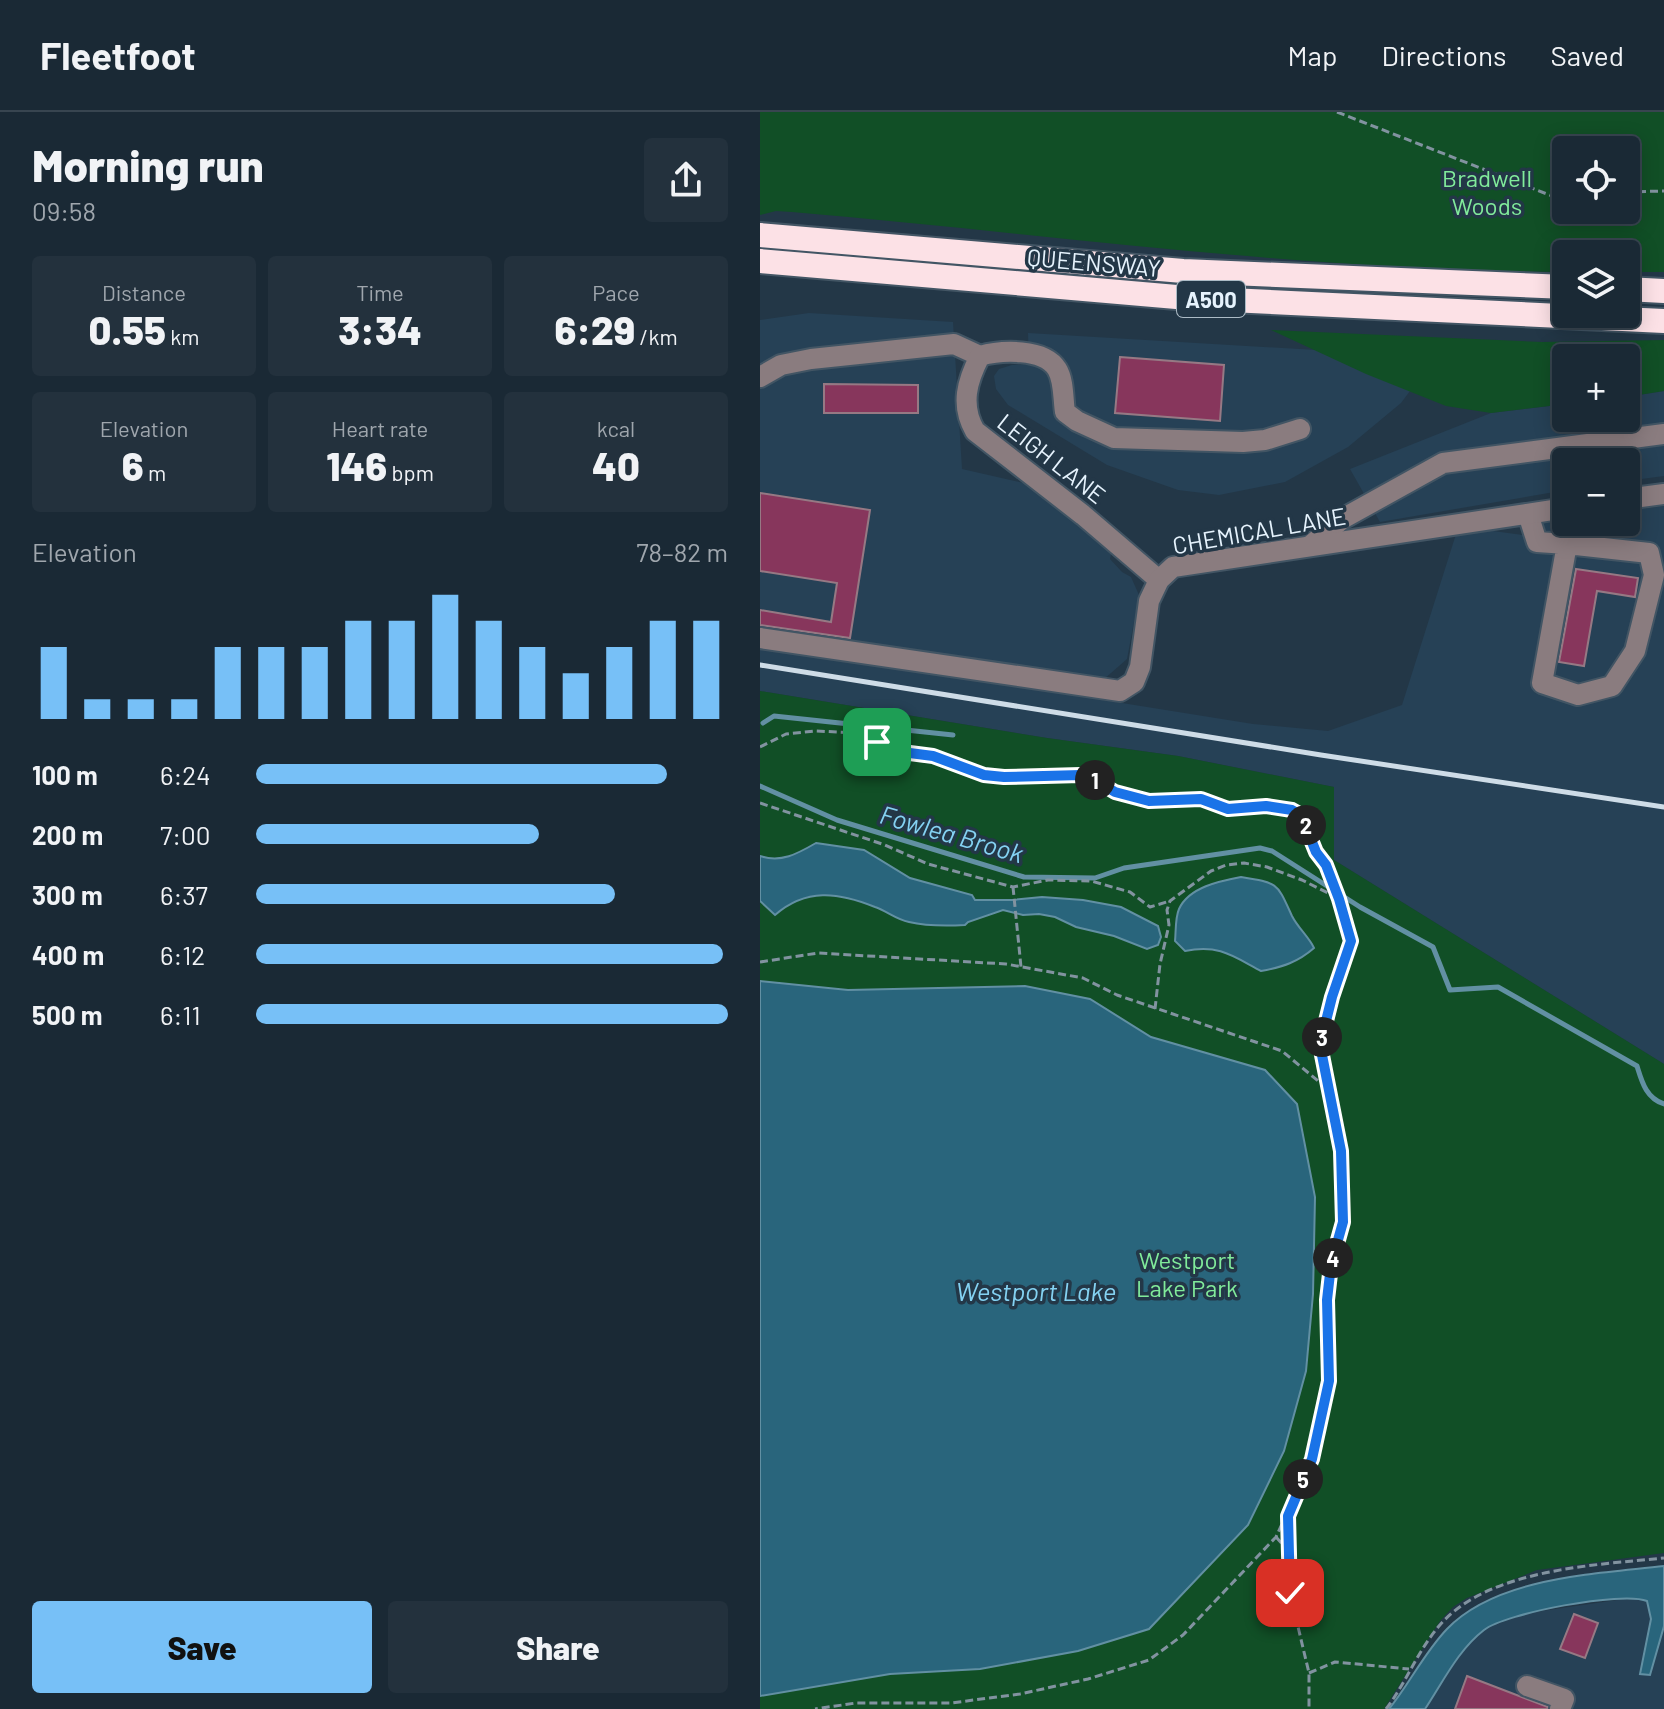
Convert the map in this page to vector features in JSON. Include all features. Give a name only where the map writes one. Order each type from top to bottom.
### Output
[{"type":"highway","name":"QUEENSWAY","points":[[760,235],[1183,271],[1552,286]]},
{"type":"highway","name":"QUEENSWAY","points":[[760,261],[1188,298],[1664,321]]},
{"type":"highway","points":[[1640,290],[1664,291]]},
{"type":"street","points":[[760,377],[781,365],[811,359],[954,344],[980,356],[991,353],[1030,354],[1048,359],[1058,370],[1065,412],[1114,438],[1243,442],[1265,440],[1300,429]]},
{"type":"street","name":"LEIGH LANE","points":[[980,356],[967,387],[968,419],[975,431],[1083,515],[1159,580]]},
{"type":"street","points":[[1310,546],[1342,519],[1443,463],[1664,434]]},
{"type":"street","points":[[1640,497],[1664,494]]},
{"type":"street","name":"CHEMICAL LANE","points":[[760,638],[1120,691],[1134,682],[1140,667],[1149,601],[1159,580],[1173,567],[1552,510]]},
{"type":"street","points":[[1528,514],[1537,542],[1567,544],[1649,553],[1654,575],[1635,651],[1612,686],[1578,695],[1542,683],[1567,544]]},
{"type":"street","points":[[1527,1686],[1564,1699],[1560,1709]]},
{"type":"path","points":[[1337,112],[1552,196]]},
{"type":"path","points":[[1640,192],[1664,191]]},
{"type":"path","points":[[760,747],[786,734],[816,731],[857,733],[895,750],[933,756],[984,775],[1081,775],[1115,792],[1149,801],[1201,799],[1228,809],[1266,806],[1292,810],[1301,815],[1316,852],[1333,882],[1351,941],[1320,1045],[1341,1151],[1343,1222],[1331,1265],[1327,1300],[1329,1381],[1312,1459],[1276,1537],[1183,1635],[1149,1660],[1088,1679],[1020,1694],[951,1703],[856,1703],[815,1709]]},
{"type":"path","points":[[760,803],[885,845],[928,864],[1013,887],[1048,880],[1091,881],[1130,892],[1150,907],[1170,901],[1211,871],[1244,863],[1267,867],[1302,880],[1339,899]]},
{"type":"path","points":[[1013,887],[1021,967]]},
{"type":"path","points":[[1155,1009],[1170,901]]},
{"type":"path","points":[[760,962],[818,953],[1021,967],[1083,978],[1155,1009],[1282,1051],[1323,1085],[1334,1104]]},
{"type":"path","points":[[1288,1516],[1290,1593],[1309,1673],[1309,1709]]},
{"type":"path","points":[[1276,1537],[1287,1549]]},
{"type":"path","points":[[1386,1709],[1440,1624],[1473,1597],[1543,1572],[1664,1558]]},
{"type":"path","points":[[1309,1673],[1335,1662],[1409,1669]]},
{"type":"shaded area","points":[[809,313],[953,322],[962,469],[1024,483],[1064,507],[1112,549],[1110,559],[1131,577],[1139,595],[1127,659],[1103,680],[760,628],[760,320]]},
{"type":"shaded area","points":[[1028,333],[1418,356],[1416,383],[1401,403],[1348,447],[1285,482],[1219,495],[1178,490],[1107,465],[1008,405],[996,389],[994,376],[999,369],[1029,364]]},
{"type":"shaded area","points":[[1664,391],[1664,476],[1640,479],[1640,448],[1552,448],[1552,492],[1380,522],[1350,469],[1491,413],[1552,406],[1552,432],[1640,432],[1640,395]]},
{"type":"shaded area","points":[[1664,506],[1664,1064],[1334,860],[1334,787],[1178,756],[760,691],[760,645],[1253,724],[1328,731],[1402,705],[1457,531],[1479,529],[1529,536],[1539,521],[1552,520],[1552,536],[1640,536],[1640,509]]},
{"type":"shaded area","points":[[1638,1597],[1647,1601],[1651,1619],[1640,1673],[1650,1675],[1664,1626],[1664,1709],[1425,1709],[1465,1647],[1486,1628],[1528,1613]]},
{"type":"green space","name":"Bradwell Woods","points":[[760,112],[1664,112],[1664,272],[1640,272],[1640,240],[1552,240],[1552,272],[1469,270],[1178,250],[776,211],[760,215]]},
{"type":"green space","points":[[1271,330],[1542,342],[1664,340],[1664,391],[1640,395],[1640,344],[1552,344],[1552,406],[1491,413],[1446,406],[1366,374]]},
{"type":"green space","name":"Westport Lake Park","points":[[760,691],[1178,756],[1334,787],[1334,860],[1664,1064],[1664,1553],[1537,1570],[1467,1598],[1440,1621],[1384,1709],[760,1709]]},
{"type":"water","points":[[816,843],[864,850],[910,878],[972,895],[975,900],[1042,897],[1121,907],[1158,926],[1161,937],[1158,945],[1147,949],[1114,936],[1076,927],[1055,917],[1003,910],[965,925],[922,924],[904,921],[848,898],[823,895],[798,900],[775,915],[760,901],[760,856],[782,858]]},
{"type":"water","points":[[1241,877],[1275,886],[1314,948],[1290,963],[1261,971],[1217,950],[1185,951],[1175,941],[1177,917],[1184,901],[1206,886]]},
{"type":"water","name":"Westport Lake","points":[[760,981],[848,990],[1025,986],[1090,999],[1151,1037],[1265,1070],[1297,1104],[1315,1197],[1313,1294],[1306,1371],[1284,1451],[1248,1525],[1149,1629],[1078,1651],[980,1669],[890,1674],[760,1696]]},
{"type":"water","points":[[1664,1566],[1664,1626],[1650,1675],[1640,1674],[1651,1619],[1647,1601],[1590,1601],[1496,1623],[1475,1638],[1459,1657],[1425,1709],[1389,1709],[1447,1629],[1492,1598],[1549,1581]]},
{"type":"building","points":[[1120,357],[1224,365],[1220,421],[1115,413]]},
{"type":"building","points":[[824,384],[918,385],[918,413],[824,413]]},
{"type":"building","points":[[760,493],[870,510],[850,638],[760,625],[760,610],[831,622],[837,583],[760,571]]},
{"type":"building","points":[[1576,569],[1638,578],[1635,597],[1597,591],[1584,666],[1559,662]]},
{"type":"building","points":[[1574,1614],[1598,1623],[1585,1658],[1560,1649]]},
{"type":"building","points":[[1467,1676],[1548,1707],[1455,1709]]},
{"type":"waterway","points":[[763,723],[774,716],[953,735]]},
{"type":"waterway","name":"Fowlea Brook","points":[[760,786],[837,820],[1024,877],[1095,878],[1124,868],[1260,848],[1272,851],[1360,907],[1433,947],[1450,990],[1498,987],[1637,1066],[1649,1094],[1664,1104]]},
{"type":"railway","points":[[760,665],[1664,807]]},
{"type":"route","points":[[877,742],[902,752],[933,756],[984,775],[1081,775],[1115,792],[1149,801],[1201,799],[1228,809],[1266,806],[1292,810],[1301,815],[1316,852],[1326,865],[1351,941],[1320,1045],[1341,1151],[1343,1222],[1331,1265],[1327,1300],[1329,1381],[1312,1459],[1288,1516],[1290,1593]]}]
